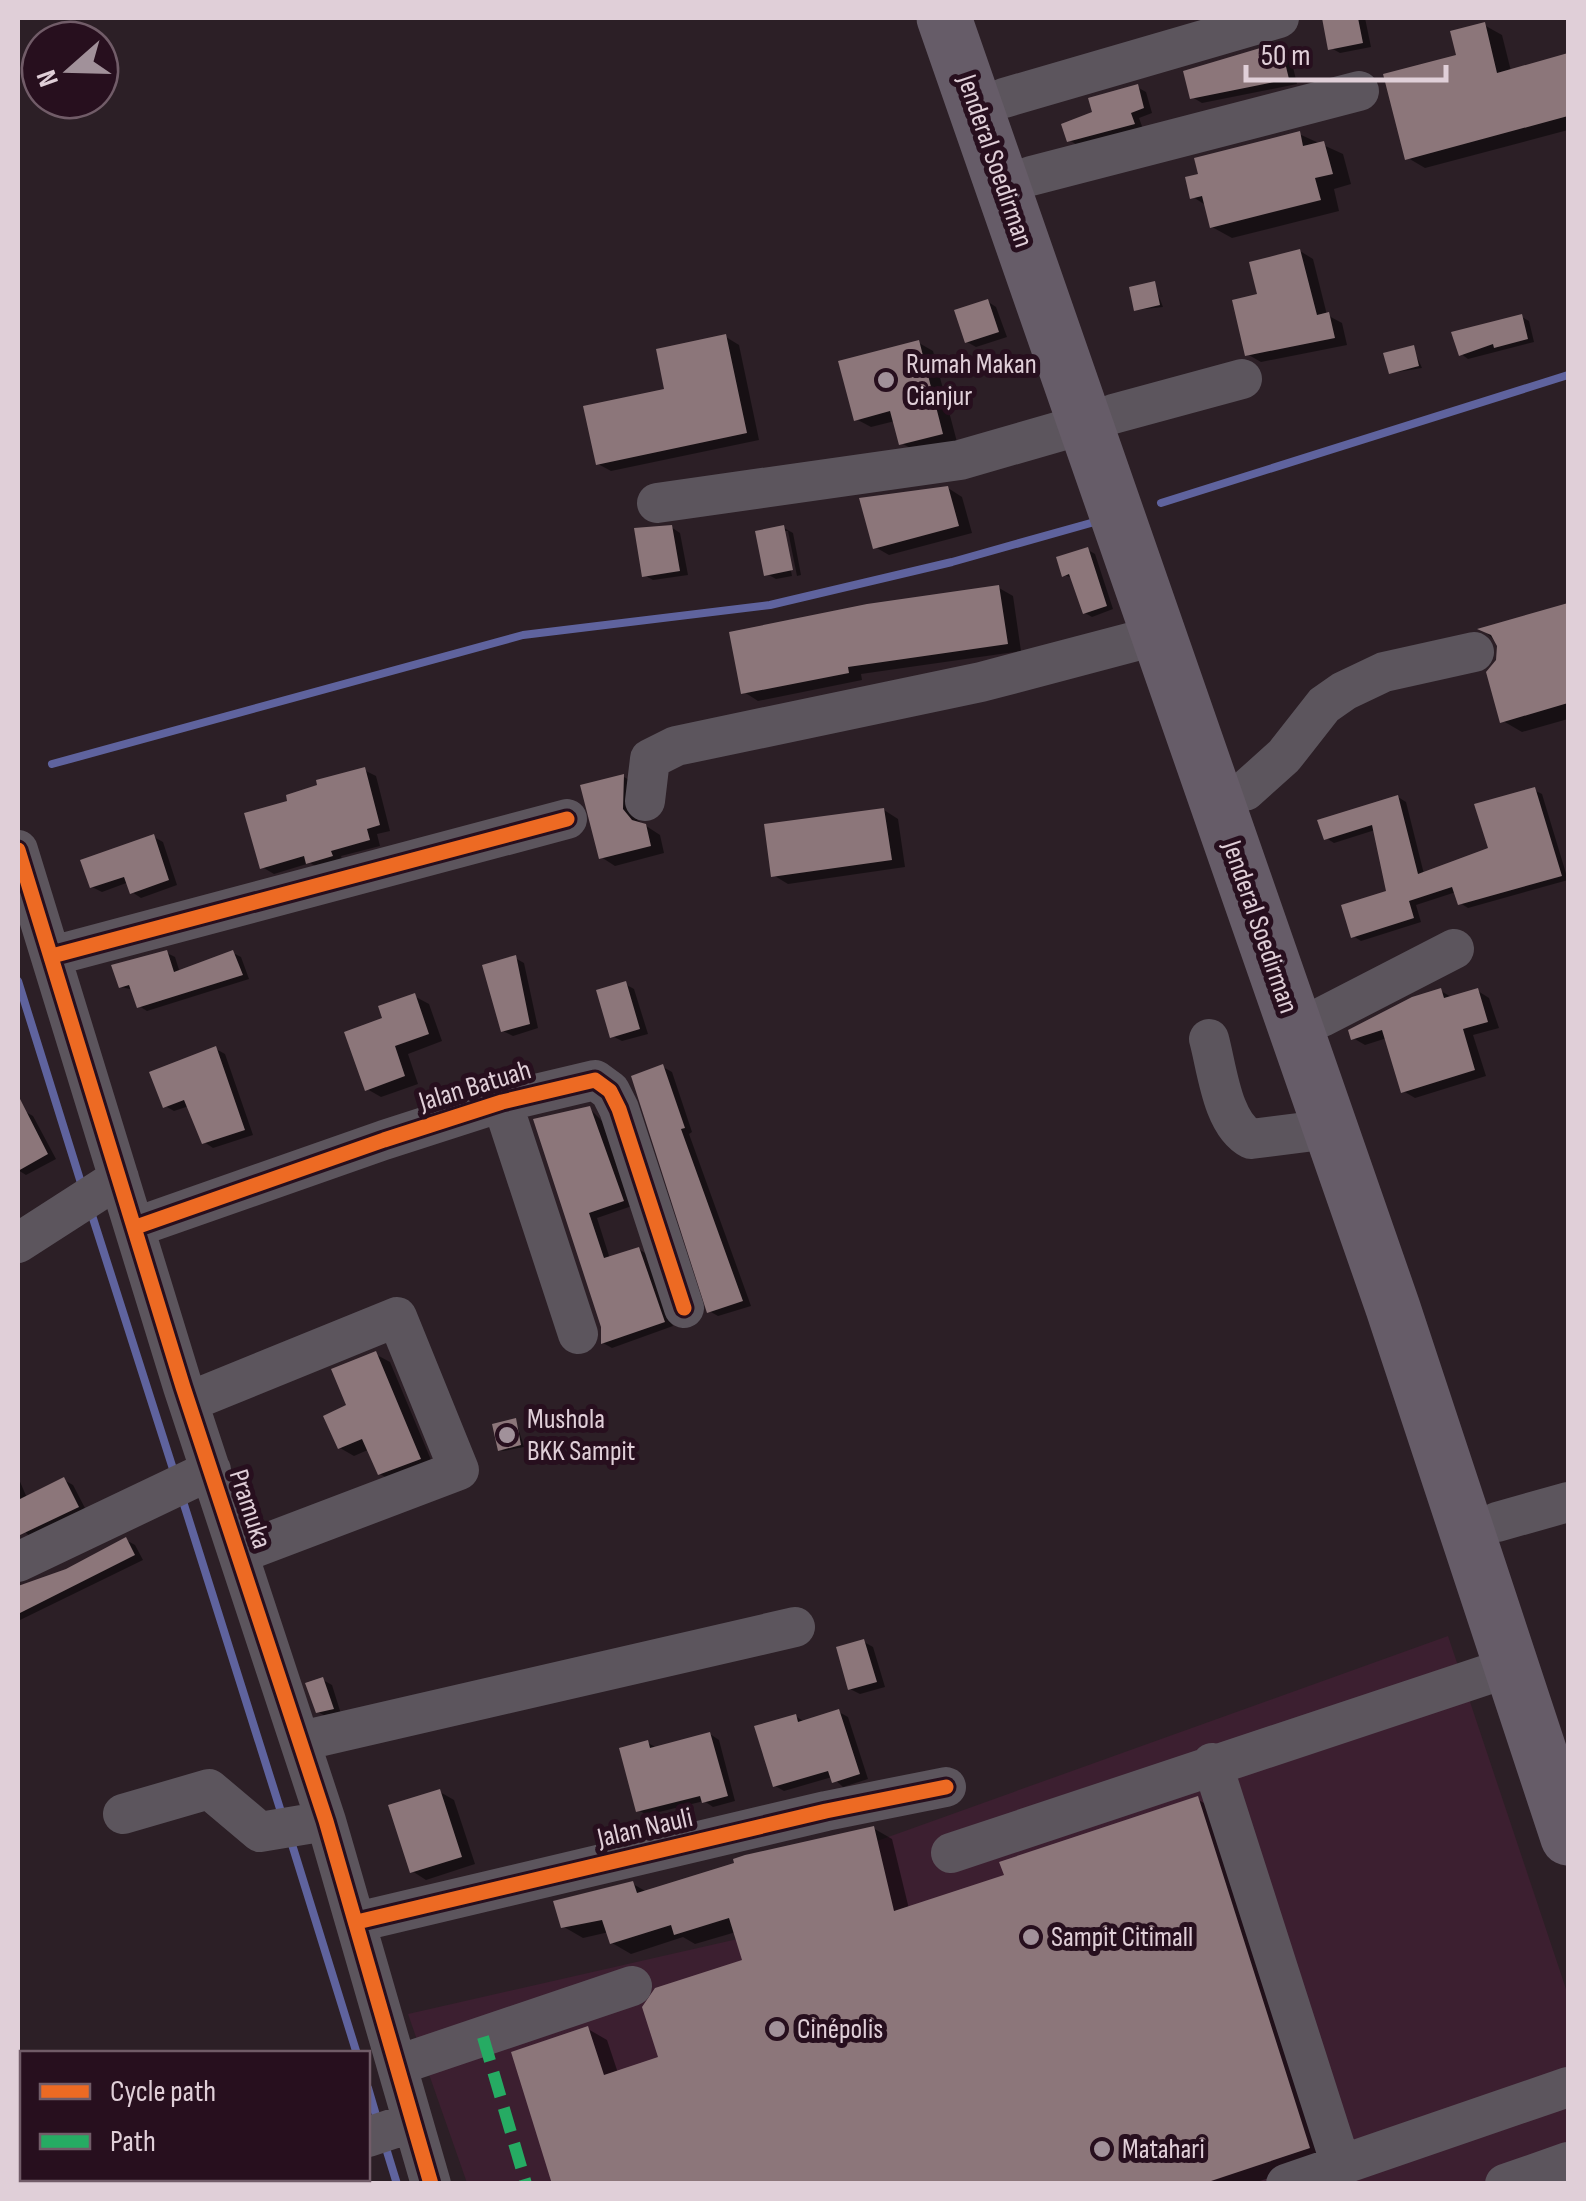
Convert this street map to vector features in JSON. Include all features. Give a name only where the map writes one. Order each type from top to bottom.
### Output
[{"type":"highway","name":"Jenderal Soedirman","points":[[944,18],[1245,791],[1265,895],[1330,1129],[1568,1838]]},
{"type":"highway","name":"Jenderal Soedirman","points":[[976,18],[1031,176],[1159,636],[1265,895],[1322,1017],[1497,1522],[1568,1747]]},
{"type":"street","points":[[1004,98],[1279,18]]},
{"type":"street","points":[[1031,176],[1359,91]]},
{"type":"street","points":[[657,503],[960,460],[1242,379]]},
{"type":"street","points":[[645,801],[650,759],[676,746],[980,682],[1159,636]]},
{"type":"street","points":[[1245,791],[1284,756],[1324,705],[1344,692],[1384,672],[1474,652]]},
{"type":"street","points":[[52,956],[567,819]]},
{"type":"street","name":"Pramuka","points":[[18,850],[52,956],[98,1190],[136,1226],[188,1402],[186,1481],[238,1554],[357,1922],[431,2184]]},
{"type":"street","points":[[1322,1017],[1454,950]]},
{"type":"street","points":[[1209,1039],[1230,1112],[1241,1134],[1250,1139],[1330,1129]]},
{"type":"street","name":"Jalan Batuah","points":[[136,1226],[502,1102],[595,1080],[610,1091],[684,1308]]},
{"type":"street","points":[[502,1102],[578,1334]]},
{"type":"street","points":[[18,1243],[98,1190]]},
{"type":"street","points":[[188,1402],[397,1317],[459,1470],[238,1554]]},
{"type":"street","points":[[18,1562],[186,1481]]},
{"type":"street","points":[[1497,1522],[1568,1502]]},
{"type":"street","points":[[301,1742],[795,1627]]},
{"type":"street","points":[[951,1852],[1513,1666]]},
{"type":"street","points":[[1212,1763],[1341,2165]]},
{"type":"street","name":"Jalan Nauli","points":[[357,1922],[807,1815],[946,1788]]},
{"type":"street","points":[[122,1814],[210,1790],[260,1832],[326,1821]]},
{"type":"street","points":[[398,2065],[632,1986]]},
{"type":"street","points":[[1286,2184],[1568,2086]]},
{"type":"street","points":[[370,2136],[414,2122]]},
{"type":"street","points":[[1505,2184],[1568,2162]]},
{"type":"shaded area","points":[[1448,1636],[1568,1995],[1568,2183],[467,2183],[408,2014],[891,1904],[877,1841]]},
{"type":"building","points":[[1322,18],[1358,18],[1363,43],[1328,50]]},
{"type":"building","points":[[1485,22],[1497,73],[1568,53],[1568,116],[1405,160],[1383,74],[1456,55],[1450,31]]},
{"type":"building","points":[[1280,42],[1289,79],[1190,99],[1183,71]]},
{"type":"building","points":[[1138,84],[1144,108],[1131,113],[1135,124],[1067,142],[1061,124],[1092,112],[1088,98]]},
{"type":"building","points":[[1300,131],[1303,146],[1324,141],[1333,174],[1315,178],[1321,200],[1210,228],[1202,196],[1190,199],[1185,177],[1198,174],[1194,158]]},
{"type":"building","points":[[1300,249],[1317,315],[1329,312],[1335,338],[1245,356],[1232,300],[1257,294],[1249,262]]},
{"type":"building","points":[[1155,281],[1160,305],[1134,311],[1129,287]]},
{"type":"building","points":[[988,299],[999,332],[965,343],[954,310]]},
{"type":"building","points":[[1522,314],[1528,339],[1494,348],[1493,344],[1459,356],[1451,332]]},
{"type":"building","points":[[726,334],[747,433],[596,465],[583,406],[664,389],[656,349]]},
{"type":"building","name":"Rumah Makan Cianjur","points":[[919,340],[943,434],[899,445],[890,411],[854,421],[838,361]]},
{"type":"building","points":[[1414,345],[1419,366],[1389,374],[1383,353]]},
{"type":"building","points":[[948,486],[959,526],[873,549],[859,498]]},
{"type":"building","points":[[672,525],[680,571],[642,577],[634,528]]},
{"type":"building","points":[[784,525],[793,570],[764,576],[755,531]]},
{"type":"building","points":[[1088,547],[1107,606],[1083,614],[1069,574],[1062,577],[1056,557]]},
{"type":"building","points":[[999,585],[1008,644],[848,667],[849,673],[741,694],[729,632],[867,604]]},
{"type":"building","points":[[1568,603],[1568,703],[1500,723],[1486,672],[1496,660],[1497,646],[1491,635],[1477,629]]},
{"type":"building","points":[[365,767],[380,825],[367,829],[370,840],[331,851],[333,856],[306,864],[304,856],[260,869],[244,813],[287,801],[286,795],[317,785],[316,780]]},
{"type":"building","points":[[624,774],[623,809],[632,820],[646,824],[651,846],[599,859],[580,785]]},
{"type":"building","points":[[1535,787],[1562,876],[1458,905],[1452,887],[1409,901],[1414,918],[1351,938],[1341,905],[1386,891],[1372,825],[1324,840],[1317,820],[1398,795],[1418,874],[1488,848],[1474,804]]},
{"type":"building","points":[[884,808],[892,860],[771,877],[764,824]]},
{"type":"building","points":[[154,834],[169,880],[130,894],[124,877],[90,888],[80,860]]},
{"type":"building","points":[[167,950],[174,972],[233,950],[243,975],[137,1008],[129,985],[119,988],[111,965]]},
{"type":"building","points":[[516,955],[530,1024],[501,1032],[482,965]]},
{"type":"building","points":[[626,981],[640,1029],[610,1038],[596,990]]},
{"type":"building","points":[[1441,988],[1444,998],[1478,988],[1488,1022],[1463,1029],[1475,1070],[1401,1093],[1382,1030],[1351,1040],[1348,1030],[1412,997]]},
{"type":"building","points":[[415,993],[429,1034],[395,1046],[405,1076],[365,1091],[344,1032],[382,1018],[378,1006]]},
{"type":"building","points":[[216,1046],[245,1130],[202,1144],[184,1100],[163,1108],[149,1072]]},
{"type":"building","points":[[663,1064],[685,1128],[681,1129],[743,1301],[707,1313],[631,1076]]},
{"type":"building","points":[[18,1095],[48,1154],[18,1171]]},
{"type":"building","points":[[590,1106],[624,1201],[589,1213],[604,1258],[639,1247],[665,1322],[601,1344],[601,1327],[533,1119]]},
{"type":"building","points":[[376,1351],[421,1459],[378,1475],[362,1439],[338,1449],[323,1416],[346,1405],[331,1369]]},
{"type":"building","name":"Mushola BKK Sampit","points":[[516,1418],[521,1445],[498,1451],[492,1424]]},
{"type":"building","points":[[64,1477],[79,1507],[20,1535],[18,1500]]},
{"type":"building","points":[[126,1537],[135,1555],[18,1614],[18,1586],[66,1569]]},
{"type":"building","points":[[864,1639],[877,1682],[848,1690],[836,1647]]},
{"type":"building","points":[[323,1677],[334,1709],[316,1713],[305,1683]]},
{"type":"building","points":[[839,1709],[860,1774],[832,1783],[828,1771],[773,1787],[754,1726],[796,1714],[798,1722]]},
{"type":"building","points":[[710,1732],[728,1796],[702,1803],[700,1796],[636,1812],[619,1748],[648,1740],[650,1748]]},
{"type":"building","points":[[440,1789],[462,1857],[410,1873],[388,1805]]},
{"type":"building","name":"Sampit Citimall","points":[[1198,1796],[1310,2148],[1202,2184],[552,2184],[511,2052],[588,2026],[604,2075],[658,2057],[642,2007],[655,1988],[742,1960],[729,1918],[674,1935],[671,1925],[610,1944],[602,1920],[561,1928],[553,1901],[633,1881],[637,1893],[734,1863],[733,1859],[745,1855],[874,1826],[894,1911],[1004,1875],[999,1862]]},
{"type":"waterway","points":[[1161,503],[1568,375]]},
{"type":"waterway","points":[[52,764],[523,635],[770,605],[952,562],[1098,521]]},
{"type":"waterway","points":[[18,981],[82,1186]]},
{"type":"waterway","points":[[90,1209],[174,1472]]},
{"type":"waterway","points":[[181,1495],[282,1815]]},
{"type":"waterway","points":[[290,1838],[356,2051]]},
{"type":"waterway","points":[[370,2095],[378,2122]]},
{"type":"waterway","points":[[385,2145],[397,2184]]},
{"type":"marked path","points":[[483,2037],[526,2184]]},
{"type":"cycle path","points":[[52,956],[567,819]]},
{"type":"cycle path","points":[[18,850],[183,1387],[326,1821],[431,2184]]},
{"type":"cycle path","points":[[136,1227],[502,1102],[595,1080],[610,1091],[619,1109],[684,1308]]},
{"type":"cycle path","points":[[357,1922],[826,1811],[946,1787]]},
{"type":"place","name":"Rumah Makan Cianjur","points":[[886,380]]},
{"type":"place","name":"Mushola BKK Sampit","points":[[507,1435]]},
{"type":"place","name":"Sampit Citimall","points":[[1031,1937]]},
{"type":"place","name":"Cinépolis","points":[[777,2029]]},
{"type":"place","name":"Matahari","points":[[1102,2149]]}]
